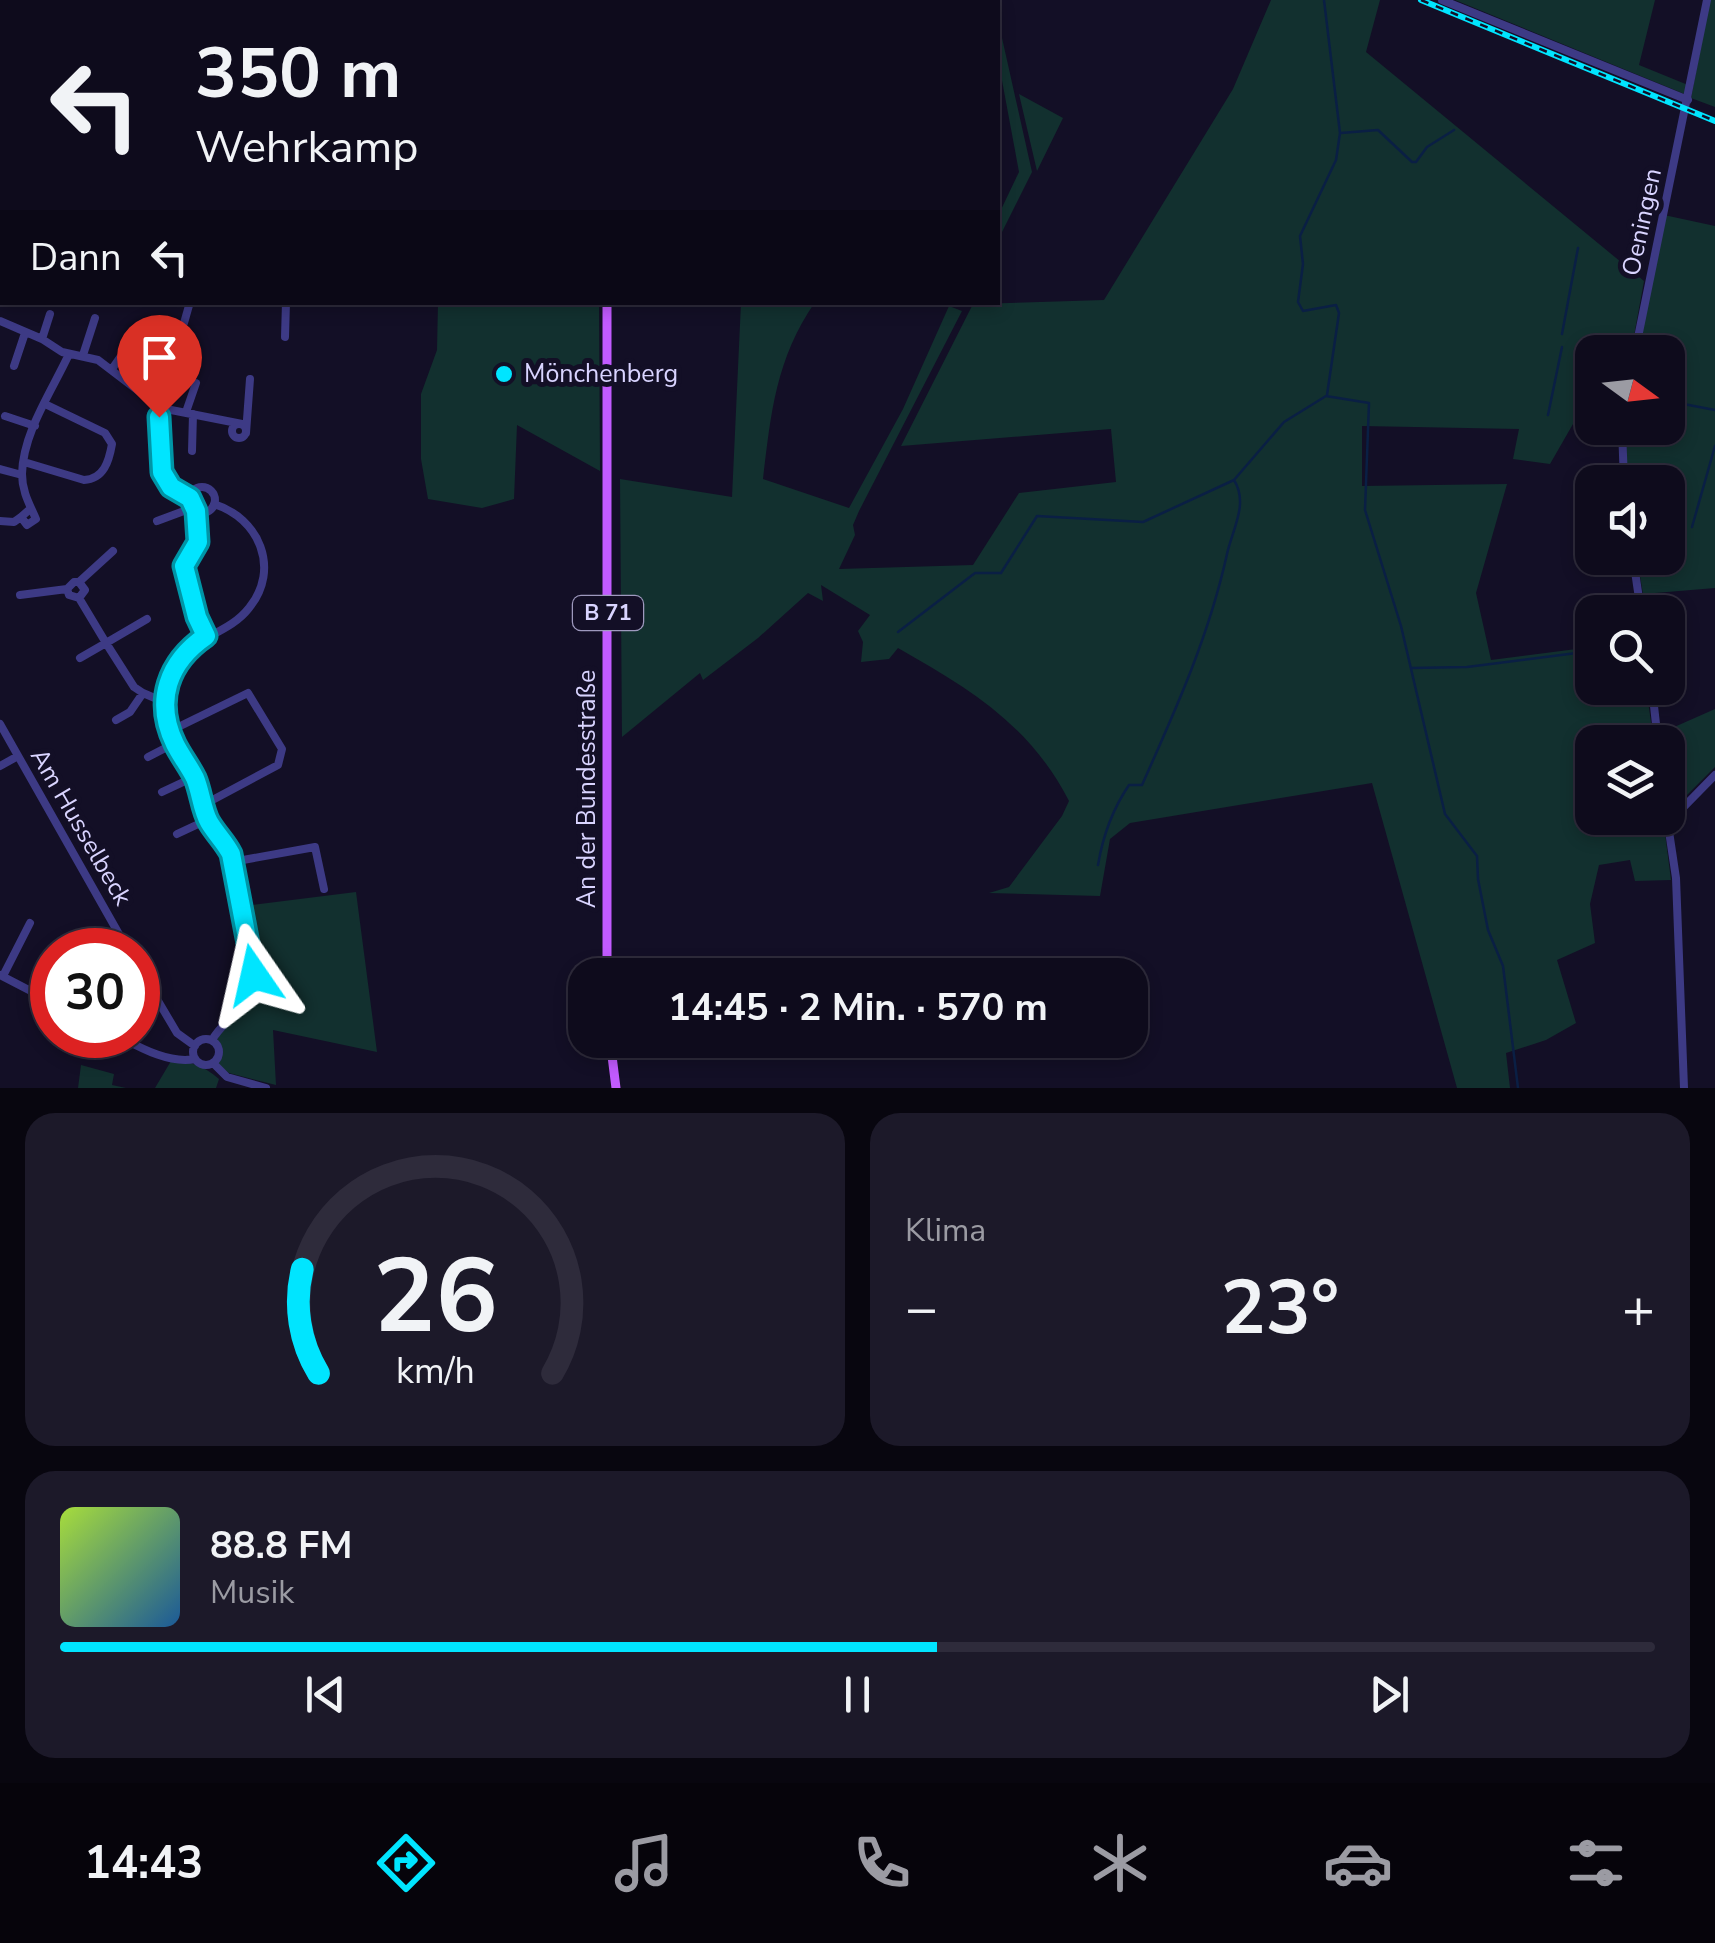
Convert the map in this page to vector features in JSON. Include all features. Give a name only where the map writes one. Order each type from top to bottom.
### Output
[{"type":"main road","name":"An der Bundesstraße","points":[[607,305],[607,958]]},
{"type":"main road","points":[[612,1058],[616,1088]]},
{"type":"street","points":[[1442,0],[1688,100]]},
{"type":"street","name":"Oeningen","points":[[1640,335],[1707,0]]},
{"type":"street","points":[[184,323],[189,305]]},
{"type":"street","points":[[285,336],[286,305]]},
{"type":"street","points":[[42,339],[50,314]]},
{"type":"street","points":[[83,354],[94,318]]},
{"type":"street","points":[[0,322],[112,369],[161,408],[244,428],[250,379]]},
{"type":"street","points":[[14,366],[25,333]]},
{"type":"street","points":[[112,369],[128,346]]},
{"type":"street","points":[[40,531],[34,522],[35,514],[29,510],[22,475],[24,462],[35,426],[69,354]]},
{"type":"street","points":[[192,451],[190,413],[196,382]]},
{"type":"street","points":[[24,462],[84,480],[94,479],[101,475],[111,450],[105,433],[45,404]]},
{"type":"street","points":[[161,408],[158,437],[162,472],[171,487],[192,506],[204,513],[214,504],[214,495],[206,488],[197,488],[192,506],[198,542],[184,566],[206,636]]},
{"type":"street","points":[[5,416],[35,426]]},
{"type":"street","points":[[0,469],[22,475]]},
{"type":"street","points":[[212,1040],[220,1026],[248,1000],[254,986],[226,842],[207,820],[194,777],[170,731],[164,702],[171,672],[182,655],[206,636],[237,620],[249,608],[264,574],[262,548],[249,524],[214,504]]},
{"type":"street","points":[[157,521],[192,506]]},
{"type":"street","points":[[0,521],[14,522],[29,510]]},
{"type":"street","points":[[21,516],[24,523],[34,522]]},
{"type":"street","points":[[114,551],[79,582],[70,584],[69,595],[80,598],[134,687],[164,702]]},
{"type":"street","points":[[79,582],[84,590],[80,598]]},
{"type":"street","points":[[20,595],[68,589]]},
{"type":"street","points":[[80,658],[147,619]]},
{"type":"street","points":[[170,731],[248,693],[282,749],[278,765],[205,804]]},
{"type":"street","points":[[116,720],[130,712],[143,694]]},
{"type":"street","name":"Am Husselbeck","points":[[0,724],[116,928]]},
{"type":"street","points":[[148,757],[175,743]]},
{"type":"street","points":[[0,766],[18,756]]},
{"type":"street","points":[[1685,804],[1715,775]]},
{"type":"street","points":[[162,792],[194,777]]},
{"type":"street","points":[[177,834],[207,820]]},
{"type":"street","points":[[1670,835],[1676,878],[1684,1088]]},
{"type":"street","points":[[232,862],[315,847],[324,889]]},
{"type":"street","points":[[30,922],[1,975],[30,990]]},
{"type":"street","points":[[160,1005],[176,1033],[195,1046]]},
{"type":"street","points":[[195,1059],[195,1046],[202,1040],[212,1040]]},
{"type":"street","points":[[212,1040],[219,1052],[212,1064]]},
{"type":"street","points":[[160,1054],[212,1064],[227,1077],[266,1088]]},
{"type":"green space","points":[[1271,0],[1380,0],[1366,52],[1644,281],[1634,335],[1575,335],[1575,424],[1550,464],[1513,459],[1519,429],[1362,426],[1362,486],[1507,484],[1476,593],[1491,660],[1575,649],[1575,705],[1649,705],[1651,725],[1575,725],[1575,835],[1665,835],[1671,880],[1635,881],[1630,860],[1599,865],[1590,904],[1595,943],[1557,960],[1576,1023],[1546,1040],[1506,1053],[1510,1088],[1457,1088],[1372,783],[1130,823],[1110,839],[1100,896],[989,893],[1009,887],[1069,801],[1036,751],[973,694],[898,648],[889,659],[861,662],[863,642],[858,631],[870,615],[821,585],[823,601],[808,593],[758,638],[703,680],[700,673],[622,737],[620,479],[732,497],[741,305],[813,305],[792,344],[777,387],[763,479],[849,508],[903,409],[949,306],[962,311],[859,511],[853,525],[855,535],[839,569],[973,565],[1019,493],[1116,482],[1111,429],[901,446],[972,305],[1104,300],[1233,89]]},
{"type":"green space","points":[[1455,0],[1655,0],[1639,65],[1688,85],[1687,95]]},
{"type":"green space","points":[[1710,0],[1715,0],[1715,107],[1691,98]]},
{"type":"green space","points":[[1000,29],[1032,172],[1000,236],[1000,212],[1019,172],[1000,70]]},
{"type":"green space","points":[[1019,94],[1063,118],[1037,171]]},
{"type":"green space","points":[[1664,215],[1715,226],[1715,588],[1643,594],[1640,575],[1685,575],[1685,465],[1627,465],[1626,445],[1685,445],[1685,335],[1642,335]]},
{"type":"green space","points":[[438,305],[599,305],[600,471],[517,425],[514,499],[482,508],[428,499],[421,459],[421,394],[437,350]]},
{"type":"green space","points":[[1715,709],[1715,767],[1685,797],[1685,725],[1679,725]]},
{"type":"green space","points":[[356,892],[377,1052],[273,1030],[276,1085],[229,1073],[216,1063],[221,1052],[217,1040],[257,990],[256,954],[245,906]]},
{"type":"green space","points":[[171,1061],[191,1063],[208,1071],[219,1079],[216,1088],[155,1088]]},
{"type":"green space","points":[[81,1065],[114,1074],[112,1085],[126,1088],[78,1088]]},
{"type":"waterway","points":[[1324,0],[1340,133],[1336,160],[1300,236],[1303,264],[1298,302],[1303,311],[1336,305],[1339,313],[1327,395]]},
{"type":"waterway","points":[[1341,133],[1378,130],[1416,162],[1427,147],[1454,130]]},
{"type":"waterway","points":[[1562,334],[1578,248]]},
{"type":"waterway","points":[[1548,415],[1562,347]]},
{"type":"waterway","points":[[898,632],[975,573],[1001,573],[1037,516],[1143,522],[1234,480],[1284,422],[1326,396],[1369,403],[1365,510],[1401,626],[1445,814],[1477,856],[1488,930],[1503,966],[1518,1088]]},
{"type":"waterway","points":[[1685,404],[1715,410]]},
{"type":"waterway","points":[[1692,527],[1715,446]]},
{"type":"waterway","points":[[1098,865],[1113,813],[1129,785],[1142,785],[1201,643],[1238,517],[1240,498],[1234,480]]},
{"type":"waterway","points":[[1411,668],[1467,667],[1575,653]]},
{"type":"railway","points":[[1421,0],[1715,121]]},
{"type":"place","name":"Mönchenberg","points":[[504,374]]},
{"type":"route","points":[[159,417],[162,472],[171,487],[190,498],[196,511],[198,542],[184,566],[206,636],[182,655],[171,672],[164,702],[166,719],[205,804],[207,820],[231,854],[254,975]]}]
